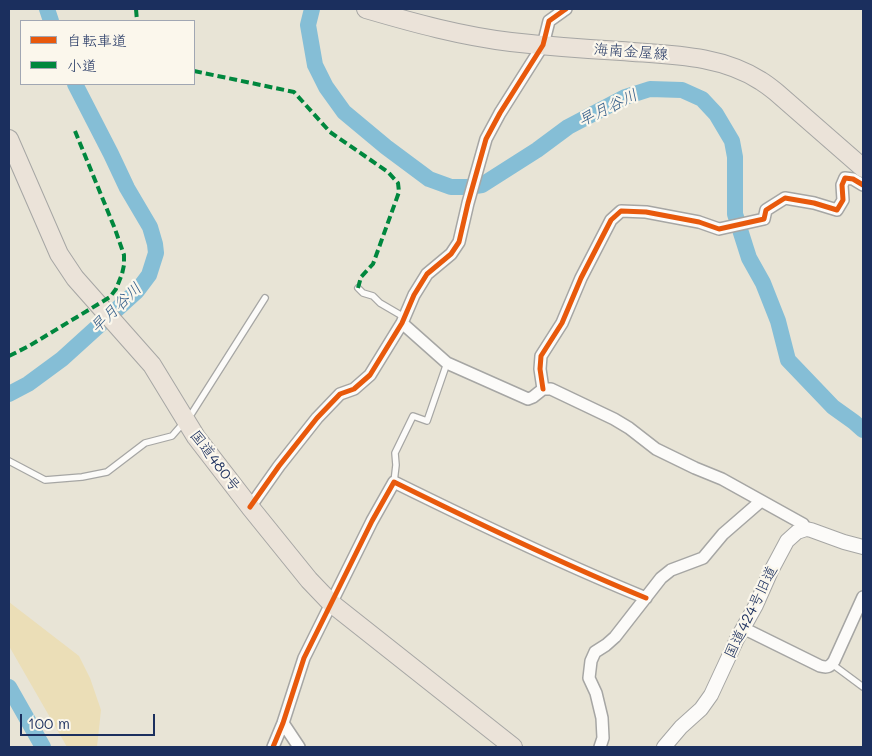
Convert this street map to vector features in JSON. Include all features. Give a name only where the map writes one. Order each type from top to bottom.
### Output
[{"type":"main road","name":"海南金屋線","points":[[366,9],[457,34],[483,38],[686,57],[724,64],[760,80],[863,168]]},
{"type":"main road","name":"国道480号","points":[[9,139],[59,254],[75,278],[152,365],[196,437],[250,508],[309,580],[332,603],[513,747]]},
{"type":"street","points":[[250,508],[279,466],[317,418],[340,394],[354,389],[370,375],[403,320],[414,295],[427,274],[451,254],[458,242],[486,138],[543,45],[549,21],[566,9]]},
{"type":"street","points":[[543,389],[540,356],[562,323],[581,278],[611,220],[621,211],[646,212],[699,222],[719,228],[764,220],[766,210],[785,198],[814,203],[837,210],[843,200],[842,185],[845,178],[853,179],[863,185]]},
{"type":"street","points":[[403,320],[447,362],[528,399],[534,397],[543,389],[551,389],[614,419],[656,449],[722,479],[775,507],[803,524],[806,529],[863,547]]},
{"type":"street","points":[[273,747],[283,724],[304,658],[372,521],[394,482],[518,542],[646,598]]},
{"type":"street","points":[[600,747],[603,738],[602,718],[596,693],[589,678],[591,661],[595,652],[606,646],[615,637],[661,578],[672,570],[703,558],[722,534],[761,501]]},
{"type":"street","name":"国道424号旧道","points":[[664,747],[711,695],[787,541],[797,532],[806,529]]},
{"type":"street","points":[[743,628],[820,666],[828,667],[832,664],[863,597]]},
{"type":"street","points":[[283,724],[299,747]]},
{"type":"lane","points":[[358,288],[363,294],[373,296],[403,320]]},
{"type":"lane","points":[[9,461],[45,480],[82,477],[107,472],[145,443],[172,436],[198,404],[265,298]]},
{"type":"lane","points":[[394,482],[395,453],[413,416],[427,422],[447,362]]},
{"type":"lane","points":[[832,664],[863,687]]},
{"type":"sand","points":[[9,602],[79,656],[90,678],[101,710],[97,747],[67,747],[9,646]]},
{"type":"waterway","name":"早月谷川","points":[[47,9],[51,20]]},
{"type":"waterway","name":"早月谷川","points":[[312,9],[308,25],[315,65],[326,87],[344,112],[429,179],[451,187],[482,185],[537,150],[568,127],[625,97],[650,89],[682,90],[702,99],[716,114],[732,141],[735,157],[735,214],[749,258],[763,283],[778,321],[788,360],[833,407],[863,430]]},
{"type":"waterway","name":"早月谷川","points":[[9,394],[28,384],[62,359],[137,291],[149,275],[156,253],[150,227],[127,188],[76,85]]},
{"type":"waterway","points":[[9,687],[43,747]]},
{"type":"marked path","points":[[136,9],[137,20]]},
{"type":"marked path","points":[[195,71],[294,92],[330,132],[388,172],[398,183],[399,192],[373,264],[361,277],[358,288]]},
{"type":"marked path","points":[[9,356],[110,297],[116,289],[122,274],[124,255],[75,131]]},
{"type":"cycle path","points":[[250,507],[317,418],[340,394],[354,389],[370,375],[402,323],[414,295],[427,274],[451,254],[459,242],[486,139],[500,113],[543,45],[549,21],[566,9]]},
{"type":"cycle path","points":[[543,389],[540,369],[541,356],[562,323],[581,278],[611,220],[621,211],[646,212],[699,222],[719,229],[764,219],[766,210],[785,198],[814,203],[837,210],[843,200],[842,185],[845,178],[853,179],[863,185]]},
{"type":"cycle path","points":[[273,747],[283,723],[304,658],[372,521],[394,482],[519,542],[646,598]]}]
